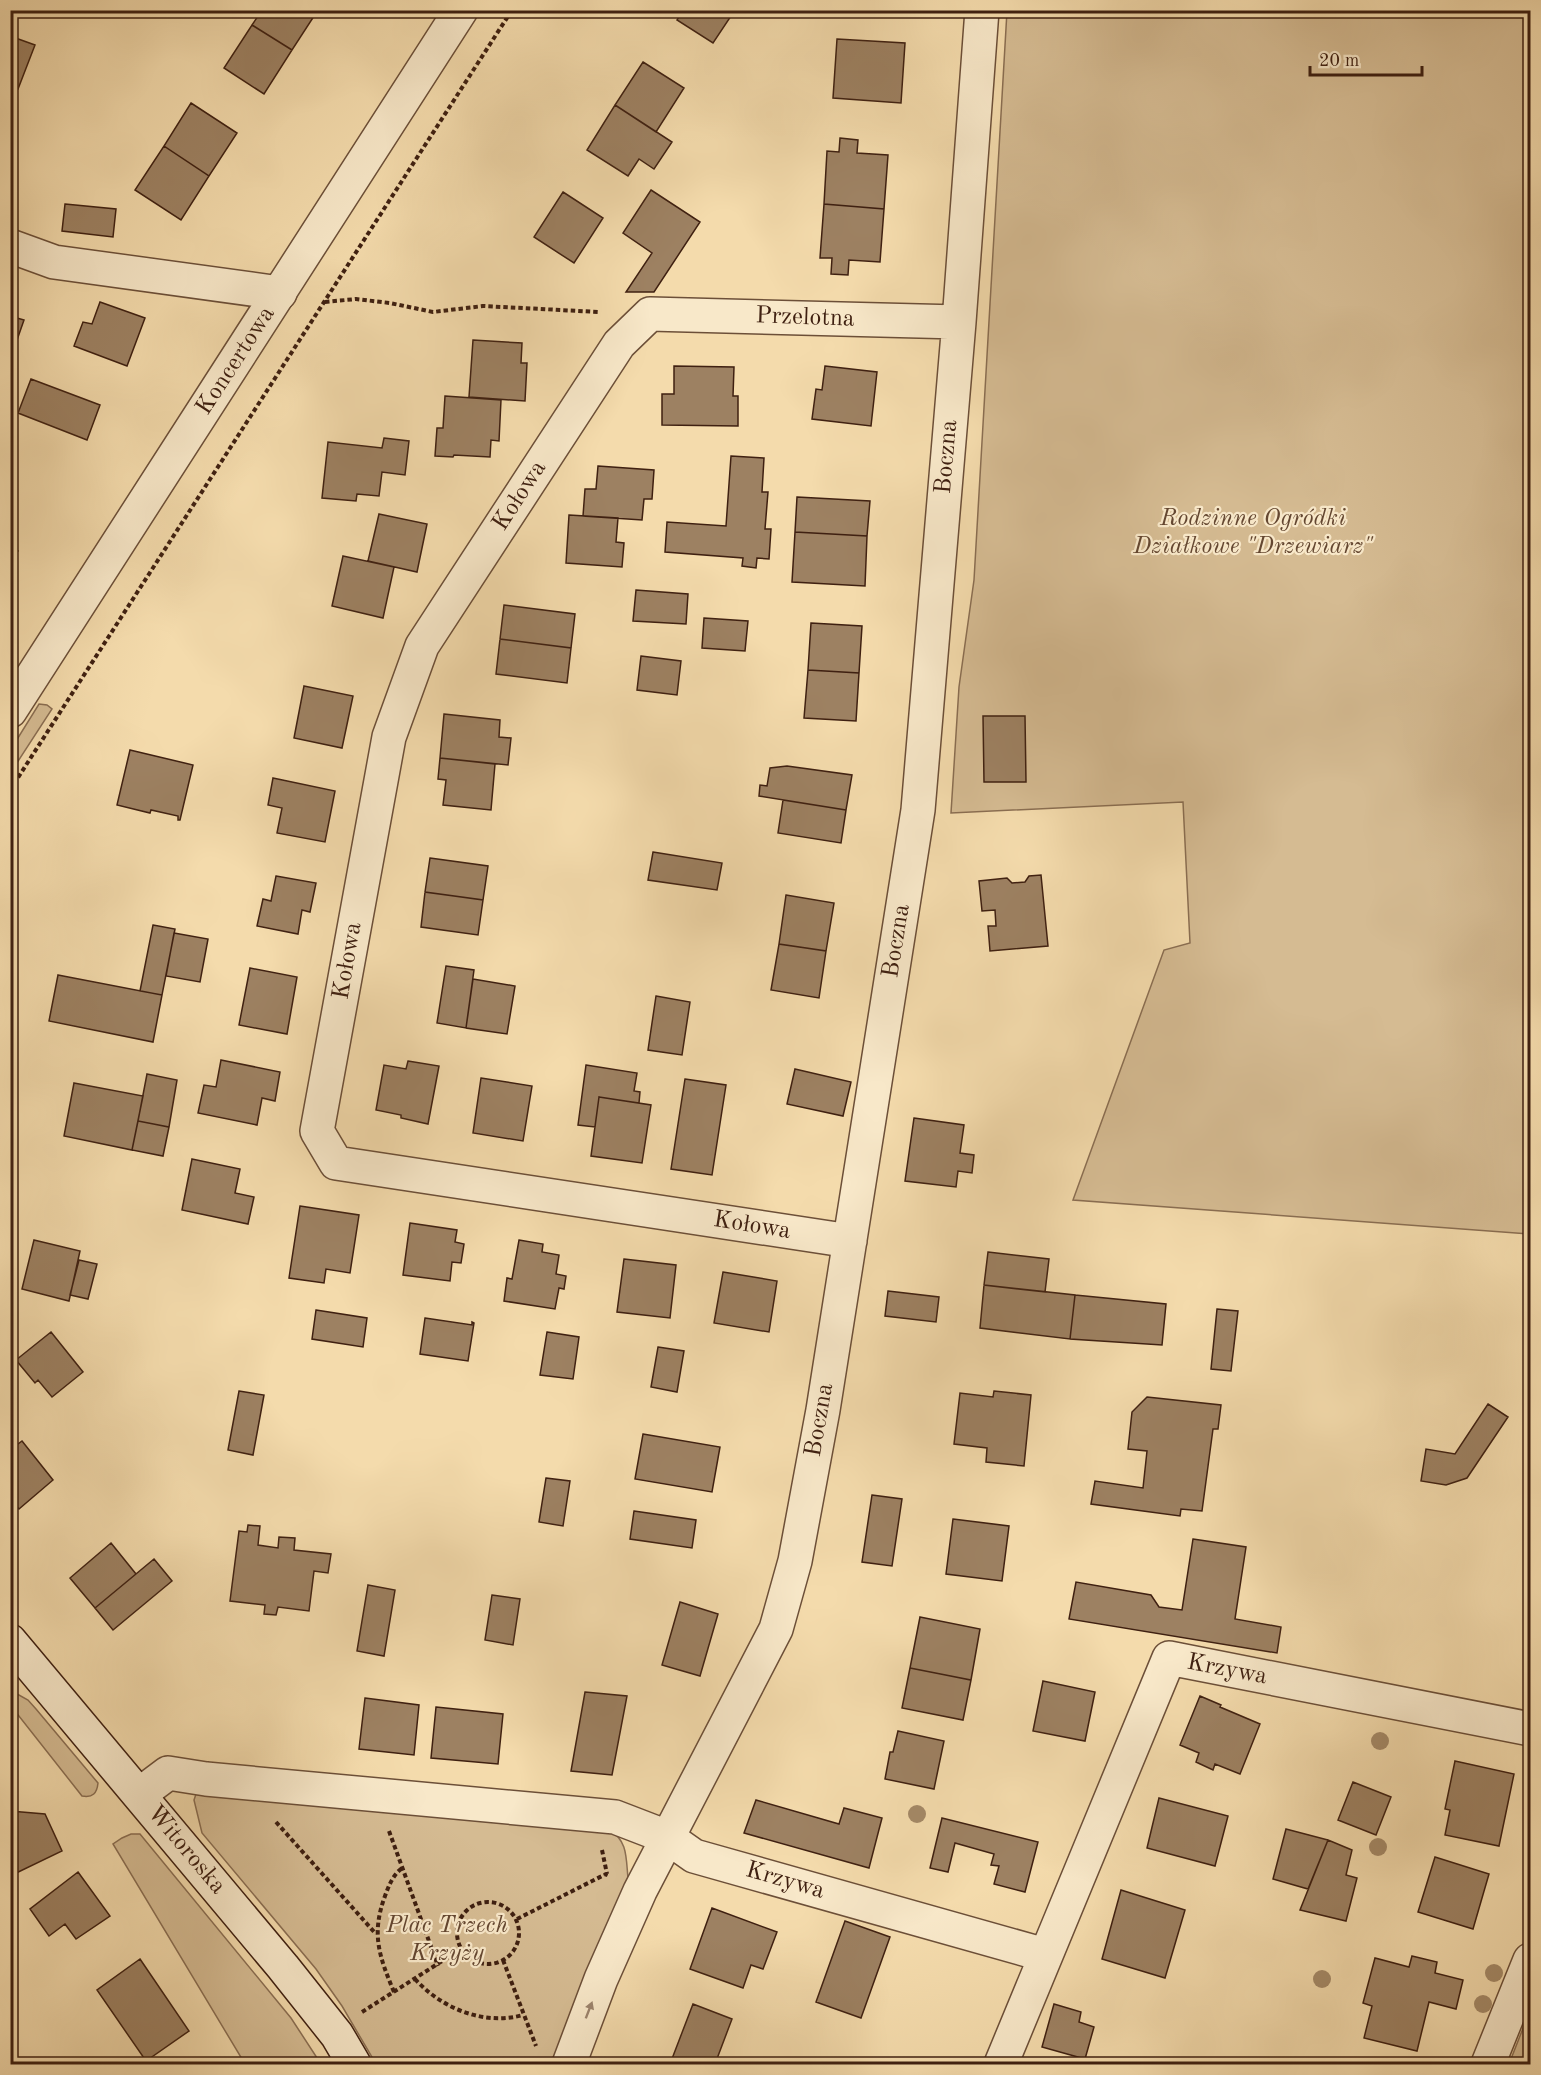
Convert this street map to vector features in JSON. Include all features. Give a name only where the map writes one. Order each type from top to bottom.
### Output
[{"type":"street","name":"Koncertowa","points":[[13,701],[280,293],[461,10]]},
{"type":"street","name":"Boczna","points":[[667,1837],[776,1629],[795,1561],[823,1410],[918,810],[959,322],[982,10]]},
{"type":"street","points":[[10,246],[54,262],[280,293]]},
{"type":"street","name":"Przelotna","points":[[650,314],[959,322]]},
{"type":"street","name":"Kołowa","points":[[650,314],[619,344],[422,646],[389,737],[317,1131],[336,1162],[849,1240]]},
{"type":"street","name":"Witoroska","points":[[10,1641],[140,1794],[330,2026],[354,2064]]},
{"type":"street","name":"Krzywa","points":[[1001,2064],[1169,1658],[1530,1730]]},
{"type":"street","points":[[140,1794],[168,1773],[206,1779],[615,1817],[667,1837],[601,1979],[554,2059]]},
{"type":"street","name":"Krzywa","points":[[667,1837],[694,1856],[1045,1955]]},
{"type":"street","points":[[1488,2064],[1530,1960]]},
{"type":"path","points":[[10,790],[512,10]]},
{"type":"path","points":[[325,302],[356,299],[433,312],[483,306],[650,314]]},
{"type":"path","points":[[390,1796],[387,1825],[438,1966]]},
{"type":"path","points":[[270,1814],[376,1934]]},
{"type":"path","points":[[602,1885],[606,1874],[602,1848],[605,1816]]},
{"type":"path","points":[[394,1992],[385,1970],[376,1934],[377,1923],[389,1885],[396,1872],[402,1868]]},
{"type":"path","points":[[606,1874],[640,1891]]},
{"type":"path","points":[[517,1919],[606,1874]]},
{"type":"path","points":[[489,1901],[510,1910],[517,1919],[519,1938],[510,1955],[503,1960],[491,1964],[480,1963],[469,1958],[461,1949],[457,1939],[457,1927],[468,1908],[489,1901]]},
{"type":"path","points":[[356,2015],[438,1966],[461,1949]]},
{"type":"path","points":[[503,1960],[523,2014],[554,2059]]},
{"type":"path","points":[[415,1979],[426,1991],[443,2003],[477,2016],[498,2018],[523,2014]]},
{"type":"green space","name":"Rodzinne Ogródki Działkowe \"Drzewiarz\"","points":[[1007,11],[1530,11],[1530,1234],[1073,1200],[1164,950],[1190,943],[1183,802],[951,813],[959,687],[974,580]]},
{"type":"green space","points":[[39,704],[47,705],[52,709],[11,772],[11,749]]},
{"type":"green space","points":[[10,1690],[28,1700],[98,1783],[94,1794],[82,1796],[11,1706]]},
{"type":"green space","name":"Plac Trzech Krzyży","points":[[202,1791],[610,1831],[616,1835],[625,1851],[628,1878],[553,2064],[376,2064],[342,2006],[316,1969],[202,1833],[194,1800],[196,1794]]},
{"type":"green space","points":[[131,1834],[140,1834],[291,2018],[321,2064],[245,2064],[113,1844]]},
{"type":"green space","points":[[1529,2013],[1530,2064],[1509,2064]]},
{"type":"building","points":[[262,10],[318,10],[292,50],[252,25]]},
{"type":"building","points":[[683,10],[735,10],[713,43],[677,20]]},
{"type":"building","points":[[252,25],[292,50],[264,94],[224,68]]},
{"type":"building","points":[[10,36],[35,45],[18,89],[10,86]]},
{"type":"building","points":[[837,39],[905,43],[901,103],[833,98]]},
{"type":"building","points":[[643,62],[684,88],[656,132],[615,105]]},
{"type":"building","points":[[191,103],[237,133],[209,176],[164,146]]},
{"type":"building","points":[[615,105],[672,142],[654,169],[639,159],[628,176],[587,150]]},
{"type":"building","points":[[840,138],[858,140],[857,153],[888,155],[884,209],[824,204],[827,151],[839,152]]},
{"type":"building","points":[[164,146],[209,176],[181,220],[135,190]]},
{"type":"building","points":[[651,190],[700,222],[654,292],[626,292],[652,253],[623,233]]},
{"type":"building","points":[[563,192],[603,218],[574,263],[534,237]]},
{"type":"building","points":[[65,204],[116,209],[113,237],[62,231]]},
{"type":"building","points":[[824,204],[884,209],[880,262],[849,260],[848,275],[831,274],[832,258],[820,258]]},
{"type":"building","points":[[100,302],[145,318],[127,366],[74,346],[83,322],[92,324]]},
{"type":"building","points":[[10,316],[24,320],[10,360]]},
{"type":"building","points":[[473,340],[522,343],[521,363],[527,363],[525,401],[469,397]]},
{"type":"building","points":[[674,366],[734,367],[733,396],[738,396],[738,426],[662,425],[662,394],[674,394]]},
{"type":"building","points":[[825,366],[877,372],[871,426],[812,419],[816,389],[822,390]]},
{"type":"building","points":[[31,379],[100,405],[87,440],[18,413]]},
{"type":"building","points":[[445,396],[501,400],[499,441],[491,440],[490,457],[435,456],[437,428],[443,428]]},
{"type":"building","points":[[384,438],[409,441],[405,475],[382,472],[379,496],[357,494],[356,501],[322,498],[328,442],[382,448]]},
{"type":"building","points":[[731,456],[764,458],[762,492],[768,492],[765,529],[771,529],[769,559],[757,558],[756,568],[742,566],[743,558],[665,552],[667,522],[726,526]]},
{"type":"building","points":[[598,466],[654,470],[652,499],[644,499],[642,520],[583,516],[585,489],[596,489]]},
{"type":"building","points":[[797,497],[870,501],[867,536],[795,532]]},
{"type":"building","points":[[379,514],[427,524],[417,572],[368,561]]},
{"type":"building","points":[[569,515],[618,518],[616,542],[624,543],[622,567],[566,563]]},
{"type":"building","points":[[795,532],[867,536],[865,586],[792,582]]},
{"type":"building","points":[[10,546],[18,551],[10,562]]},
{"type":"building","points":[[343,556],[394,567],[383,618],[332,606]]},
{"type":"building","points":[[636,590],[688,594],[686,624],[633,621]]},
{"type":"building","points":[[504,605],[575,614],[571,648],[500,639]]},
{"type":"building","points":[[704,618],[748,621],[745,651],[702,648]]},
{"type":"building","points":[[811,623],[862,626],[859,673],[808,670]]},
{"type":"building","points":[[500,639],[571,648],[567,683],[496,674]]},
{"type":"building","points":[[641,656],[681,661],[677,695],[637,690]]},
{"type":"building","points":[[808,670],[859,673],[856,721],[804,718]]},
{"type":"building","points":[[304,686],[353,696],[342,748],[294,738]]},
{"type":"building","points":[[444,714],[500,720],[499,737],[511,738],[508,765],[440,758]]},
{"type":"building","points":[[983,716],[1025,716],[1026,782],[984,782]]},
{"type":"building","points":[[130,750],[193,765],[180,820],[178,816],[151,810],[150,813],[117,805]]},
{"type":"building","points":[[440,758],[495,764],[491,810],[443,805],[446,780],[438,779]]},
{"type":"building","points":[[787,766],[852,775],[846,810],[759,796],[760,785],[767,786],[770,768]]},
{"type":"building","points":[[273,778],[335,791],[325,842],[277,833],[282,808],[268,805]]},
{"type":"building","points":[[783,800],[846,810],[841,843],[778,833]]},
{"type":"building","points":[[653,852],[722,863],[717,890],[648,880]]},
{"type":"building","points":[[430,858],[488,866],[483,900],[425,892]]},
{"type":"building","points":[[1041,875],[1048,946],[990,951],[988,926],[996,926],[995,910],[982,911],[979,881],[1007,878],[1012,883],[1025,882],[1029,876]]},
{"type":"building","points":[[276,876],[316,883],[310,912],[302,910],[298,934],[257,926],[263,899],[271,901]]},
{"type":"building","points":[[425,892],[483,900],[478,935],[421,927]]},
{"type":"building","points":[[786,895],[834,903],[826,951],[779,944]]},
{"type":"building","points":[[153,925],[175,929],[162,995],[140,991]]},
{"type":"building","points":[[174,933],[208,939],[200,982],[166,976]]},
{"type":"building","points":[[779,944],[826,951],[819,998],[771,990]]},
{"type":"building","points":[[446,966],[474,970],[466,1028],[437,1023]]},
{"type":"building","points":[[250,968],[297,977],[287,1034],[239,1025]]},
{"type":"building","points":[[58,975],[162,995],[153,1042],[49,1021]]},
{"type":"building","points":[[473,979],[515,986],[507,1034],[466,1028]]},
{"type":"building","points":[[656,996],[690,1002],[682,1055],[648,1050]]},
{"type":"building","points":[[221,1060],[280,1072],[275,1101],[262,1098],[257,1125],[198,1113],[204,1085],[216,1087]]},
{"type":"building","points":[[408,1061],[439,1066],[428,1124],[376,1110],[384,1065],[406,1069]]},
{"type":"building","points":[[586,1065],[637,1073],[634,1091],[640,1092],[639,1103],[599,1097],[595,1127],[578,1125]]},
{"type":"building","points":[[795,1069],[851,1082],[843,1116],[787,1104]]},
{"type":"building","points":[[147,1074],[177,1080],[169,1127],[138,1121]]},
{"type":"building","points":[[481,1078],[532,1086],[523,1141],[473,1133]]},
{"type":"building","points":[[685,1079],[726,1085],[712,1175],[671,1169]]},
{"type":"building","points":[[74,1083],[143,1096],[132,1150],[64,1136]]},
{"type":"building","points":[[599,1097],[651,1105],[642,1163],[591,1156]]},
{"type":"building","points":[[914,1118],[964,1125],[960,1153],[974,1155],[972,1173],[958,1171],[956,1187],[905,1181]]},
{"type":"building","points":[[138,1121],[169,1127],[163,1156],[132,1150]]},
{"type":"building","points":[[192,1159],[240,1169],[235,1193],[254,1197],[248,1224],[182,1210]]},
{"type":"building","points":[[300,1206],[359,1215],[350,1273],[326,1269],[324,1283],[289,1278]]},
{"type":"building","points":[[410,1223],[457,1230],[455,1242],[464,1244],[461,1263],[452,1262],[450,1281],[403,1275]]},
{"type":"building","points":[[34,1240],[80,1251],[69,1301],[22,1289]]},
{"type":"building","points":[[519,1240],[543,1244],[542,1252],[559,1255],[556,1274],[566,1276],[564,1289],[559,1288],[555,1309],[504,1301],[507,1278],[512,1279]]},
{"type":"building","points":[[988,1252],[1049,1259],[1045,1292],[984,1285]]},
{"type":"building","points":[[624,1259],[676,1265],[670,1318],[617,1312]]},
{"type":"building","points":[[79,1260],[97,1264],[88,1299],[70,1295]]},
{"type":"building","points":[[723,1272],[777,1281],[769,1332],[714,1323]]},
{"type":"building","points":[[984,1285],[1075,1295],[1070,1339],[980,1328]]},
{"type":"building","points":[[888,1291],[939,1297],[936,1322],[885,1316]]},
{"type":"building","points":[[1075,1295],[1166,1304],[1162,1345],[1070,1339]]},
{"type":"building","points":[[1217,1309],[1238,1311],[1231,1371],[1211,1369]]},
{"type":"building","points":[[316,1310],[367,1318],[363,1347],[312,1339]]},
{"type":"building","points":[[425,1318],[472,1325],[472,1322],[474,1323],[468,1361],[420,1354]]},
{"type":"building","points":[[51,1332],[83,1372],[52,1397],[38,1380],[35,1383],[16,1360]]},
{"type":"building","points":[[547,1332],[579,1337],[573,1379],[540,1375]]},
{"type":"building","points":[[658,1347],[684,1351],[677,1392],[651,1387]]},
{"type":"building","points":[[239,1391],[264,1395],[253,1455],[228,1450]]},
{"type":"building","points":[[994,1391],[1031,1395],[1024,1466],[986,1462],[987,1448],[954,1444],[960,1393],[993,1397]]},
{"type":"building","points":[[1147,1397],[1221,1405],[1218,1429],[1213,1429],[1202,1511],[1181,1509],[1180,1516],[1091,1504],[1095,1481],[1143,1488],[1147,1451],[1128,1449],[1132,1412]]},
{"type":"building","points":[[1488,1404],[1508,1417],[1467,1478],[1446,1485],[1421,1481],[1426,1449],[1455,1454]]},
{"type":"building","points":[[643,1434],[720,1447],[712,1492],[635,1479]]},
{"type":"building","points":[[22,1441],[53,1480],[19,1509],[10,1499],[10,1450]]},
{"type":"building","points":[[546,1478],[570,1481],[563,1526],[539,1522]]},
{"type":"building","points":[[872,1495],[902,1499],[892,1566],[862,1562]]},
{"type":"building","points":[[634,1511],[696,1520],[692,1548],[630,1539]]},
{"type":"building","points":[[953,1519],[1009,1526],[1002,1581],[946,1574]]},
{"type":"building","points":[[248,1525],[260,1526],[258,1545],[278,1548],[279,1537],[295,1538],[294,1550],[331,1554],[328,1573],[314,1571],[309,1611],[278,1607],[276,1615],[264,1614],[265,1605],[230,1601],[239,1531],[247,1532]]},
{"type":"building","points":[[1193,1539],[1246,1547],[1235,1619],[1281,1627],[1277,1653],[1069,1619],[1076,1582],[1151,1595],[1159,1607],[1182,1610]]},
{"type":"building","points":[[111,1543],[136,1574],[95,1608],[70,1578]]},
{"type":"building","points":[[154,1559],[172,1581],[113,1630],[95,1608]]},
{"type":"building","points":[[368,1585],[395,1590],[384,1656],[357,1651]]},
{"type":"building","points":[[492,1595],[520,1599],[513,1645],[485,1640]]},
{"type":"building","points":[[680,1602],[718,1614],[700,1676],[662,1665]]},
{"type":"building","points":[[920,1617],[980,1629],[971,1680],[910,1668]]},
{"type":"building","points":[[910,1668],[971,1680],[963,1720],[902,1708]]},
{"type":"building","points":[[1043,1681],[1095,1692],[1085,1741],[1033,1731]]},
{"type":"building","points":[[585,1692],[627,1696],[612,1775],[571,1771]]},
{"type":"building","points":[[1200,1696],[1260,1724],[1240,1774],[1215,1764],[1213,1770],[1196,1762],[1199,1753],[1180,1745]]},
{"type":"building","points":[[365,1698],[419,1705],[414,1755],[359,1749]]},
{"type":"building","points":[[436,1707],[503,1714],[498,1764],[431,1758]]},
{"type":"building","points":[[898,1731],[944,1741],[934,1789],[885,1779],[890,1752],[893,1752]]},
{"type":"building","points":[[1455,1761],[1514,1774],[1499,1846],[1445,1835],[1450,1810],[1445,1809]]},
{"type":"building","points":[[1353,1782],[1391,1797],[1376,1835],[1338,1820]]},
{"type":"building","points":[[1159,1798],[1228,1816],[1215,1866],[1147,1848]]},
{"type":"building","points":[[756,1800],[839,1824],[844,1808],[882,1818],[869,1868],[744,1833]]},
{"type":"building","points":[[10,1811],[45,1814],[62,1851],[10,1876]]},
{"type":"building","points":[[942,1818],[1038,1842],[1025,1892],[994,1884],[999,1866],[991,1865],[994,1854],[955,1843],[948,1872],[930,1868]]},
{"type":"building","points":[[1286,1829],[1328,1840],[1308,1889],[1273,1879]]},
{"type":"building","points":[[1328,1840],[1352,1850],[1346,1875],[1357,1878],[1346,1921],[1300,1910]]},
{"type":"building","points":[[1435,1857],[1489,1874],[1473,1929],[1418,1912]]},
{"type":"building","points":[[78,1872],[110,1916],[76,1939],[65,1924],[49,1936],[30,1909]]},
{"type":"building","points":[[1121,1890],[1185,1910],[1165,1978],[1102,1959]]},
{"type":"building","points":[[712,1908],[777,1932],[763,1969],[751,1965],[743,1988],[690,1969]]},
{"type":"building","points":[[845,1921],[890,1937],[861,2018],[816,2002]]},
{"type":"building","points":[[1412,1956],[1437,1962],[1435,1973],[1463,1980],[1456,2009],[1429,2002],[1417,2051],[1364,2038],[1372,2006],[1363,2003],[1375,1958],[1409,1967]]},
{"type":"building","points":[[140,1959],[189,2031],[146,2061],[97,1990]]},
{"type":"building","points":[[693,2004],[732,2019],[715,2064],[670,2064]]},
{"type":"building","points":[[1054,2004],[1081,2012],[1079,2022],[1094,2027],[1085,2059],[1042,2047]]}]
